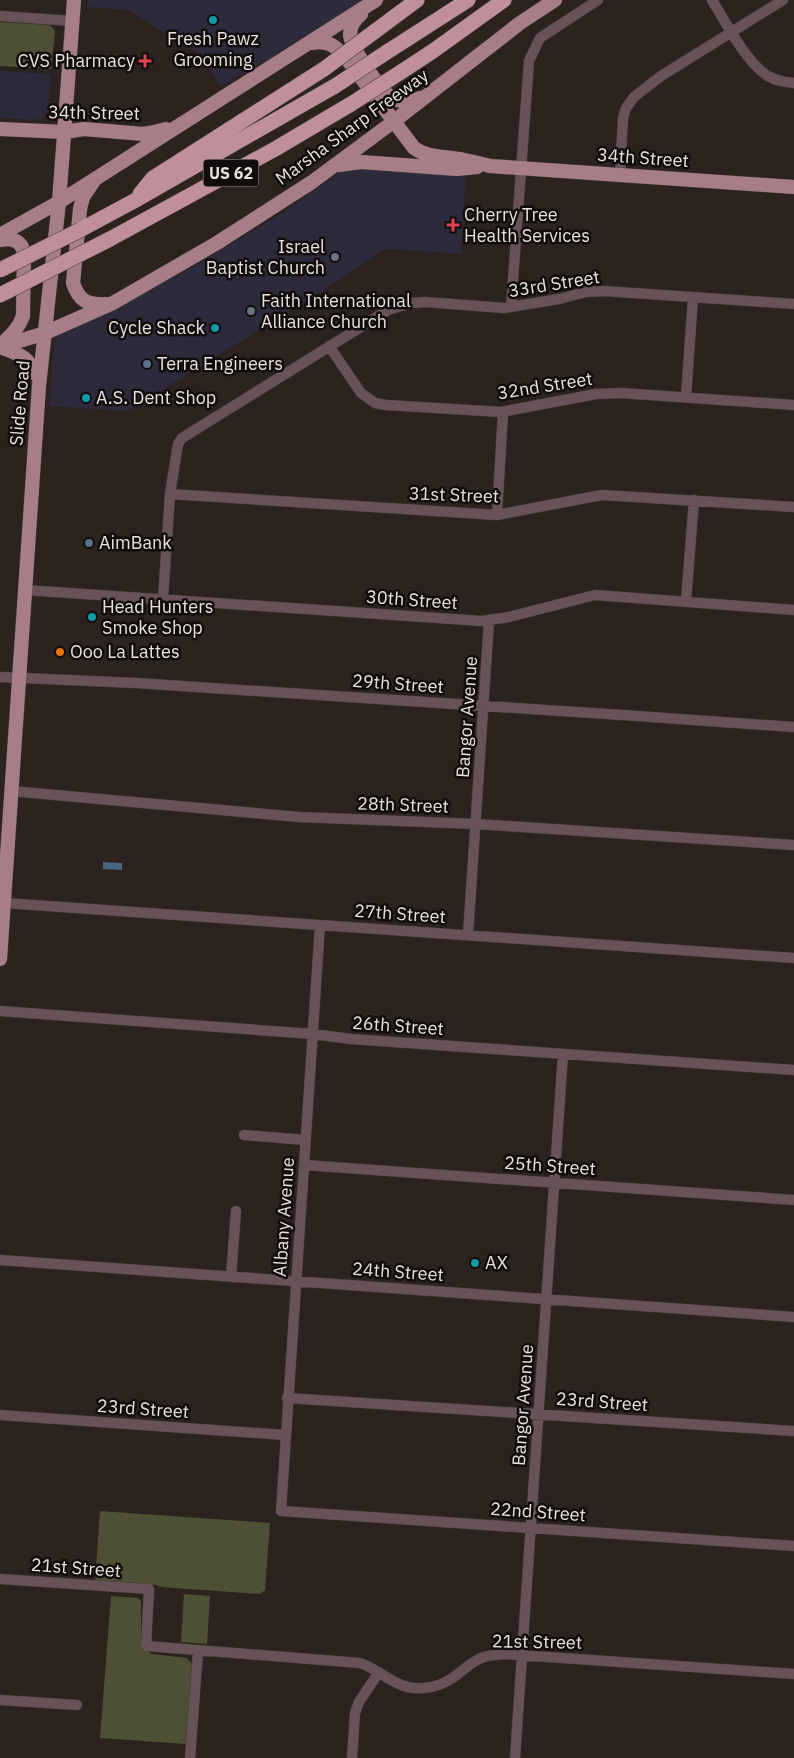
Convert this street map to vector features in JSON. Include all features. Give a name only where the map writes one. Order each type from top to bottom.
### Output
[{"type":"highway","points":[[134,201],[153,178],[324,69],[416,0]]},
{"type":"highway","name":"US 62","points":[[0,270],[116,211],[335,86],[468,0]]},
{"type":"highway","name":"Marsha Sharp Freeway","points":[[0,295],[110,239],[275,150],[401,72],[504,0]]},
{"type":"main road","name":"Slide Road","points":[[0,959],[4,902],[3,867],[12,791],[40,378],[59,202],[74,0]]},
{"type":"main road","points":[[0,235],[59,202],[377,0]]},
{"type":"main road","points":[[377,0],[352,23],[350,35],[357,53],[388,94],[395,99],[407,102],[430,94]]},
{"type":"main road","name":"Marsha Sharp Freeway","points":[[0,347],[45,333],[113,303],[218,242],[312,182],[394,122],[520,23],[555,0]]},
{"type":"main road","name":"34th Street","points":[[311,42],[321,41],[330,44],[347,59],[414,148],[421,153],[457,158],[490,166]]},
{"type":"main road","name":"34th Street","points":[[0,129],[65,132],[84,129],[149,133],[185,122]]},
{"type":"main road","name":"34th Street","points":[[334,166],[361,162],[456,169],[490,166],[794,187]]},
{"type":"main road","points":[[94,180],[83,197],[80,209],[73,283],[76,292],[82,300],[89,304],[113,303]]},
{"type":"main road","points":[[0,240],[10,239],[17,241],[22,245],[24,253],[22,316],[20,324],[0,347],[20,355],[30,363],[40,378]]},
{"type":"street","points":[[511,307],[529,61],[540,38],[598,0]]},
{"type":"street","points":[[712,0],[756,67],[766,76],[778,82],[794,83]]},
{"type":"street","points":[[620,175],[623,118],[626,108],[634,98],[661,76],[783,0]]},
{"type":"street","points":[[0,16],[73,21]]},
{"type":"street","name":"33rd Street","points":[[163,599],[170,494],[178,444],[182,438],[388,310],[411,303],[425,302],[504,308],[586,292],[604,291],[794,304]]},
{"type":"street","points":[[686,397],[693,297]]},
{"type":"street","name":"32nd Street","points":[[329,346],[361,393],[375,403],[386,405],[503,412],[596,394],[621,393],[794,406]]},
{"type":"street","points":[[497,515],[503,412]]},
{"type":"street","name":"31st Street","points":[[170,494],[497,515],[602,495],[794,507]]},
{"type":"street","points":[[686,601],[694,500]]},
{"type":"street","name":"30th Street","points":[[25,590],[489,621],[595,595],[794,610]]},
{"type":"street","name":"Bangor Avenue","points":[[468,935],[489,621]]},
{"type":"street","name":"29th Street","points":[[0,677],[136,683],[794,727]]},
{"type":"street","name":"28th Street","points":[[12,791],[299,816],[476,824],[794,845]]},
{"type":"street","name":"27th Street","points":[[4,902],[794,958]]},
{"type":"street","name":"Albany Avenue","points":[[281,1511],[287,1398],[320,925]]},
{"type":"street","name":"26th Street","points":[[0,1012],[794,1070]]},
{"type":"street","name":"Bangor Avenue","points":[[515,1758],[563,1054]]},
{"type":"street","points":[[244,1135],[306,1140]]},
{"type":"street","name":"25th Street","points":[[304,1165],[794,1200]]},
{"type":"street","points":[[231,1276],[236,1211]]},
{"type":"street","name":"24th Street","points":[[0,1260],[794,1317]]},
{"type":"street","name":"23rd Street","points":[[287,1398],[794,1431]]},
{"type":"street","name":"23rd Street","points":[[0,1415],[285,1435]]},
{"type":"street","name":"22nd Street","points":[[281,1511],[794,1546]]},
{"type":"street","name":"21st Street","points":[[0,1579],[149,1589],[146,1646],[360,1663],[368,1665],[389,1680],[404,1686],[422,1688],[446,1683],[478,1659],[488,1655],[503,1654],[794,1674]]},
{"type":"street","points":[[190,1758],[198,1651]]},
{"type":"street","points":[[352,1758],[356,1713],[359,1702],[379,1672]]},
{"type":"street","points":[[0,1700],[77,1705]]},
{"type":"shaded area","points":[[88,0],[364,0],[273,57],[220,86],[201,55],[127,10],[87,7]]},
{"type":"shaded area","points":[[0,71],[51,74],[48,109],[43,118],[33,120],[0,118]]},
{"type":"shaded area","points":[[347,167],[466,174],[461,254],[387,249],[382,251],[341,279],[132,409],[124,411],[49,406],[53,355],[56,338],[59,333],[137,296],[200,263],[285,211]]},
{"type":"green space","points":[[0,22],[49,25],[53,28],[55,32],[51,69],[0,66]]},
{"type":"green space","points":[[100,1511],[270,1523],[265,1590],[260,1594],[95,1581]]},
{"type":"green space","points":[[184,1594],[210,1596],[207,1644],[181,1642]]},
{"type":"green space","points":[[111,1596],[138,1598],[141,1601],[141,1641],[142,1645],[151,1654],[187,1658],[192,1664],[186,1744],[100,1738]]},
{"type":"water","points":[[103,862],[122,863],[122,870],[103,869]]},
{"type":"place","name":"Fresh Pawz Grooming","points":[[213,20]]},
{"type":"place","name":"CVS Pharmacy","points":[[145,61]]},
{"type":"place","name":"Cherry Tree Health Services","points":[[453,225]]},
{"type":"place","name":"Israel Baptist Church","points":[[335,257]]},
{"type":"place","name":"Faith International Alliance Church","points":[[251,311]]},
{"type":"place","name":"Cycle Shack","points":[[215,328]]},
{"type":"place","name":"Terra Engineers","points":[[147,364]]},
{"type":"place","name":"A.S. Dent Shop","points":[[86,398]]},
{"type":"place","name":"AimBank","points":[[89,543]]},
{"type":"place","name":"Head Hunters Smoke Shop","points":[[92,617]]},
{"type":"place","name":"Ooo La Lattes","points":[[60,652]]},
{"type":"place","name":"AX","points":[[475,1263]]}]
